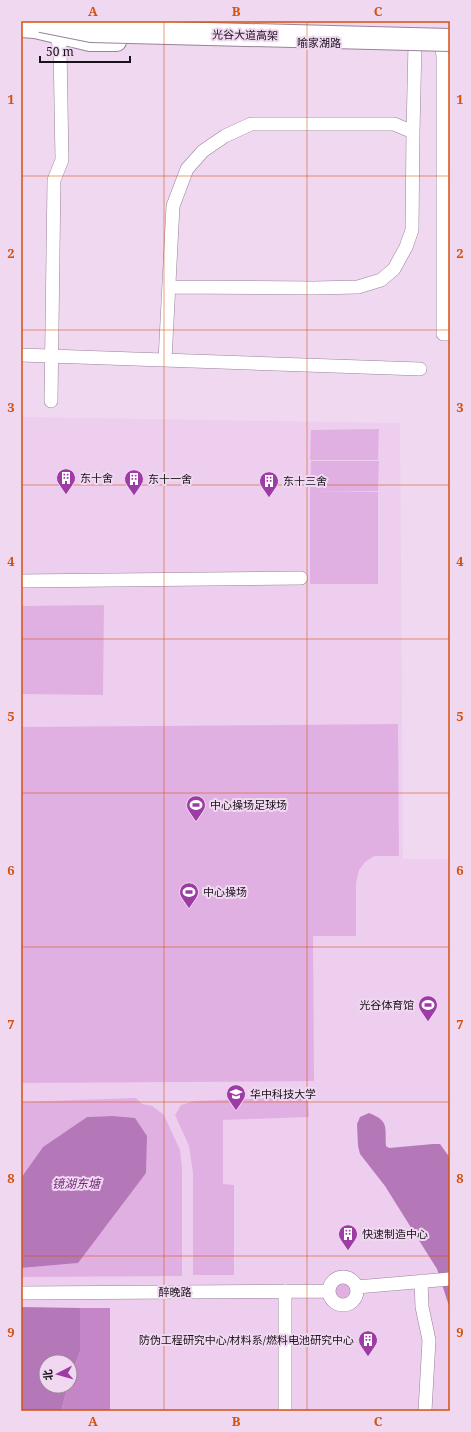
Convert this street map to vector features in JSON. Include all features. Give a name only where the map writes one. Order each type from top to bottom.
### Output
[{"type":"highway","name":"光谷大道高架","points":[[49,25],[91,31],[447,42]]},
{"type":"main road","name":"喻家湖路","points":[[21,28],[35,29],[49,25],[90,42],[447,42]]},
{"type":"street","points":[[49,25],[60,47],[62,160],[54,180],[52,401]]},
{"type":"street","points":[[447,42],[443,56],[443,334],[450,334]]},
{"type":"street","points":[[169,287],[358,287],[381,280],[394,269],[406,247],[412,230],[415,43]]},
{"type":"street","points":[[165,360],[173,206],[188,169],[203,151],[224,136],[252,124],[394,124],[413,132]]},
{"type":"street","points":[[21,356],[420,369]]},
{"type":"street","points":[[21,581],[301,578]]},
{"type":"street","points":[[343,1276],[352,1280],[357,1287],[354,1300],[351,1303],[343,1305],[334,1303],[331,1300],[328,1291],[331,1282],[334,1279],[343,1276]]},
{"type":"street","points":[[357,1287],[450,1279]]},
{"type":"street","points":[[421,1281],[422,1307],[428,1340],[425,1411]]},
{"type":"street","points":[[285,1291],[285,1411]]},
{"type":"street","name":"醉晚路","points":[[21,1293],[328,1291]]},
{"type":"shaded area","name":"华中科技大学","points":[[21,417],[400,423],[403,859],[450,859],[450,1411],[21,1411]]},
{"type":"shaded area","points":[[379,429],[378,460],[310,460],[311,430]]},
{"type":"shaded area","points":[[311,461],[379,461],[378,491],[310,492]]},
{"type":"shaded area","points":[[310,492],[378,492],[378,584],[310,584]]},
{"type":"shaded area","points":[[104,605],[103,695],[21,694],[21,606]]},
{"type":"shaded area","name":"中心操场","points":[[398,724],[399,856],[374,856],[365,862],[359,870],[356,883],[356,936],[313,936],[314,1081],[21,1083],[21,727]]},
{"type":"shaded area","points":[[308,1097],[309,1117],[223,1120],[223,1184],[234,1185],[234,1275],[193,1275],[193,1173],[189,1146],[175,1115],[181,1105],[194,1101]]},
{"type":"shaded area","points":[[136,1098],[142,1104],[152,1106],[164,1115],[180,1150],[182,1169],[182,1276],[21,1277],[21,1268],[78,1263],[135,1119],[113,1116],[87,1117],[43,1147],[21,1178],[21,1102]]},
{"type":"shaded area","points":[[340,1283],[346,1283],[351,1288],[349,1297],[346,1299],[340,1299],[335,1294],[335,1288]]},
{"type":"shaded area","points":[[80,1308],[110,1308],[110,1411],[61,1411],[66,1394],[78,1394],[78,1357],[80,1351]]},
{"type":"water","points":[[369,1113],[380,1119],[385,1125],[386,1146],[389,1148],[440,1144],[450,1158],[450,1309],[437,1269],[385,1186],[360,1154],[357,1124],[360,1117]]},
{"type":"water","name":"镜湖东塘","points":[[113,1116],[135,1118],[147,1136],[146,1173],[78,1263],[21,1268],[21,1178],[43,1147],[87,1117]]},
{"type":"water","points":[[21,1307],[80,1308],[80,1351],[78,1357],[78,1354],[38,1354],[38,1394],[66,1394],[61,1411],[21,1411]]},
{"type":"place","name":"东十舍","points":[[66,495]]},
{"type":"place","name":"东十一舍","points":[[134,496]]},
{"type":"place","name":"东十三舍","points":[[269,498]]},
{"type":"place","name":"中心操场足球场","points":[[196,822]]},
{"type":"place","name":"中心操场","points":[[189,909]]},
{"type":"place","name":"光谷体育馆","points":[[428,1022]]},
{"type":"place","name":"华中科技大学","points":[[236,1111]]},
{"type":"place","name":"快速制造中心","points":[[348,1251]]},
{"type":"place","name":"防伪工程研究中心/材料系/燃料电池研究中心","points":[[368,1357]]}]
